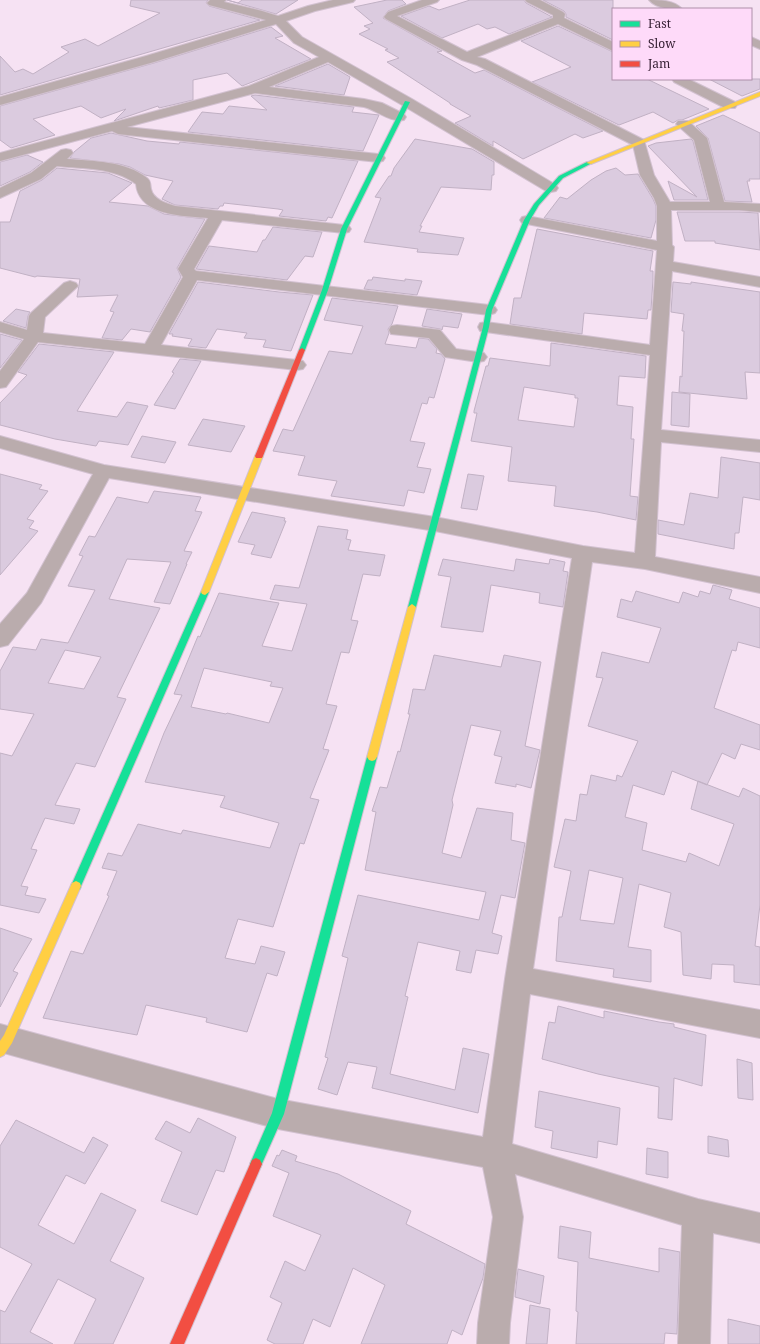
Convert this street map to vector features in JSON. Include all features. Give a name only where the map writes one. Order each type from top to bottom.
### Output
[{"type":"street","points":[[220,0],[214,4],[258,13],[278,20],[298,40],[407,102],[550,188]]},
{"type":"street","points":[[0,101],[150,60],[312,8],[346,0]]},
{"type":"street","points":[[433,0],[392,14],[390,17],[640,143]]},
{"type":"street","points":[[530,0],[559,14],[558,20]]},
{"type":"street","points":[[655,0],[674,8]]},
{"type":"street","points":[[466,56],[558,20],[612,47]]},
{"type":"street","points":[[0,157],[254,89],[328,57]]},
{"type":"street","points":[[680,80],[730,105]]},
{"type":"street","points":[[254,89],[364,103],[378,106],[399,117]]},
{"type":"street","points":[[177,1344],[278,1114],[435,524],[486,327],[489,310],[527,220],[537,204],[550,188],[561,177],[577,168],[760,94]]},
{"type":"street","points":[[407,102],[344,229],[325,290],[297,365],[215,569],[131,764],[3,1043],[278,1114],[496,1154],[698,1214],[760,1228]]},
{"type":"street","points":[[683,124],[700,138],[718,206]]},
{"type":"street","points":[[105,129],[378,158]]},
{"type":"street","points":[[0,194],[15,185],[36,176],[56,162],[74,146],[81,136]]},
{"type":"street","points":[[640,143],[647,175],[661,198],[664,206],[666,247],[660,351],[652,435],[645,562]]},
{"type":"street","points":[[56,162],[118,169],[137,176],[143,182],[143,189],[148,199],[156,204],[173,210],[344,229]]},
{"type":"street","points":[[664,206],[760,208]]},
{"type":"street","points":[[218,214],[186,269],[188,273],[192,275],[489,310]]},
{"type":"street","points":[[527,220],[666,247]]},
{"type":"street","points":[[665,265],[760,282]]},
{"type":"street","points":[[151,348],[192,275]]},
{"type":"street","points":[[0,384],[34,337],[36,316],[70,286]]},
{"type":"street","points":[[0,327],[34,337],[151,348],[297,365]]},
{"type":"street","points":[[486,327],[660,351]]},
{"type":"street","points":[[397,330],[434,334],[451,353],[478,357]]},
{"type":"street","points":[[652,435],[760,446]]},
{"type":"street","points":[[0,442],[104,471],[435,524],[584,553],[645,562],[760,586]]},
{"type":"street","points":[[0,639],[34,598],[104,471]]},
{"type":"street","points":[[493,1344],[494,1323],[508,1217],[496,1154],[518,979],[584,553]]},
{"type":"street","points":[[518,979],[760,1024]]},
{"type":"street","points":[[694,1344],[698,1214]]},
{"type":"building","points":[[131,0],[208,0],[206,3],[209,6],[260,20],[0,95],[0,56],[15,72],[23,69],[33,74],[69,52],[61,47],[85,39],[98,46],[160,13],[130,6]]},
{"type":"building","points":[[227,0],[238,3],[242,0],[298,0],[276,14]]},
{"type":"building","points":[[387,0],[402,0],[406,4],[388,11],[383,18],[442,51],[437,52],[475,73],[484,70],[603,131],[583,138],[575,134],[523,159],[493,141],[493,146],[455,123],[471,116],[450,104],[387,62],[399,58],[385,50],[388,49],[359,34],[370,29],[364,26],[373,23],[354,7]]},
{"type":"building","points":[[470,0],[524,0],[526,3],[552,17],[509,34],[495,27],[487,29],[478,24],[442,38],[401,16],[429,6],[439,10]]},
{"type":"building","points":[[543,0],[613,0],[612,40],[566,17],[564,11]]},
{"type":"building","points":[[558,26],[612,52],[612,80],[649,80],[709,109],[673,123],[653,112],[619,125],[532,82],[571,67],[521,41]]},
{"type":"building","points":[[271,27],[283,36],[275,38],[311,59],[242,86],[227,73],[193,80],[193,100],[159,108],[158,106],[114,121],[126,109],[101,118],[81,106],[33,119],[55,135],[11,148],[0,140],[0,106],[154,63]]},
{"type":"building","points":[[328,64],[350,77],[344,95],[275,86]]},
{"type":"building","points":[[760,79],[760,89],[742,96],[711,80]]},
{"type":"building","points":[[255,95],[354,107],[352,112],[379,115],[363,151],[188,132],[202,112],[223,114],[229,106],[267,110],[251,96]]},
{"type":"building","points":[[723,115],[760,133],[760,179],[749,179],[750,181],[747,181],[752,202],[725,201],[708,138],[696,126]]},
{"type":"building","points":[[111,133],[147,141],[179,144],[180,142],[358,161],[332,218],[328,217],[326,221],[279,216],[283,210],[278,209],[224,203],[223,206],[220,206],[218,209],[175,205],[162,199],[173,181],[145,175],[130,167],[119,164],[70,158],[74,152],[91,138]]},
{"type":"building","points":[[415,139],[472,149],[494,162],[494,175],[492,175],[491,190],[441,187],[420,226],[422,226],[419,232],[464,238],[458,255],[417,252],[418,249],[364,242],[381,198],[375,197],[389,176],[391,176],[394,168]]},
{"type":"building","points":[[691,139],[693,141],[708,200],[674,200],[668,181],[697,197],[648,146],[656,143]]},
{"type":"building","points":[[27,155],[43,162],[30,172],[0,186],[0,162]]},
{"type":"building","points":[[57,168],[108,173],[132,183],[109,202],[148,206],[164,214],[205,219],[177,268],[181,277],[150,332],[131,329],[122,340],[102,338],[114,312],[110,311],[118,295],[77,297],[80,279],[35,277],[0,268],[0,222],[10,222],[20,191],[42,180]]},
{"type":"building","points":[[616,168],[625,175],[638,174],[653,199],[656,206],[656,220],[651,238],[544,218],[560,197],[567,199],[591,180],[606,171]]},
{"type":"building","points":[[677,212],[758,213],[760,250],[715,243],[715,241],[685,241]]},
{"type":"building","points":[[273,227],[322,232],[313,257],[305,256],[287,280],[196,269],[209,246],[257,252],[263,240],[265,240]]},
{"type":"building","points":[[537,229],[653,251],[650,271],[653,271],[651,310],[648,310],[647,319],[584,313],[582,334],[510,324],[514,298],[521,298]]},
{"type":"building","points":[[373,277],[405,281],[405,279],[422,281],[417,295],[364,289],[368,280],[372,280]]},
{"type":"building","points":[[198,282],[313,295],[291,351],[263,347],[266,340],[244,338],[247,333],[217,329],[206,348],[188,346],[192,339],[172,336],[173,334],[169,334]]},
{"type":"building","points":[[673,282],[691,284],[691,282],[760,292],[760,373],[745,372],[747,399],[679,392],[680,376],[682,377],[684,331],[682,331],[684,314],[671,312]]},
{"type":"building","points":[[332,298],[398,306],[392,324],[388,329],[389,333],[385,344],[416,348],[419,338],[428,339],[437,349],[436,353],[441,354],[445,359],[434,398],[429,397],[427,404],[422,403],[410,441],[425,443],[417,467],[431,469],[424,493],[408,490],[404,506],[331,496],[337,481],[298,475],[305,456],[273,451],[283,429],[293,431],[329,351],[352,354],[363,326],[324,320]]},
{"type":"building","points":[[16,309],[30,312],[26,328],[3,321]]},
{"type":"building","points":[[427,309],[462,314],[458,328],[443,326],[442,330],[422,326]]},
{"type":"building","points":[[0,334],[22,340],[0,368]]},
{"type":"building","points":[[551,343],[646,356],[645,378],[619,376],[617,405],[633,407],[631,439],[634,439],[630,496],[638,497],[636,520],[597,512],[554,506],[556,486],[508,481],[512,447],[471,441],[477,413],[474,413],[474,411],[486,366],[488,366],[490,358],[550,366]],"holes":[[[524,387],[575,395],[575,398],[578,398],[574,427],[518,420]]]},
{"type":"building","points":[[39,344],[114,352],[77,411],[117,417],[127,402],[148,406],[128,445],[99,441],[96,446],[55,439],[0,425],[0,403],[27,375],[18,372]]},
{"type":"building","points":[[180,359],[201,361],[175,409],[154,405],[174,373],[172,372]]},
{"type":"building","points":[[672,392],[690,394],[689,427],[671,425]]},
{"type":"building","points":[[203,419],[245,426],[231,452],[188,445]]},
{"type":"building","points":[[142,436],[176,442],[165,463],[131,457]]},
{"type":"building","points":[[721,457],[760,463],[760,500],[743,497],[739,533],[735,533],[734,549],[658,534],[658,520],[684,525],[690,493],[718,498]]},
{"type":"building","points":[[0,474],[42,485],[39,489],[48,491],[27,519],[34,521],[29,528],[38,531],[0,575]]},
{"type":"building","points":[[468,474],[484,476],[477,510],[461,508]]},
{"type":"building","points":[[154,491],[201,497],[195,511],[202,512],[184,551],[192,552],[170,604],[154,602],[171,562],[127,559],[109,599],[160,608],[117,697],[126,699],[95,767],[76,763],[55,805],[80,809],[74,824],[45,818],[31,849],[37,850],[21,886],[28,887],[25,895],[46,899],[39,913],[0,905],[0,753],[12,756],[34,714],[0,709],[0,671],[13,647],[36,650],[41,639],[68,643],[95,590],[68,586],[83,556],[79,555],[89,536],[95,537],[117,497],[148,503]],"holes":[[[65,650],[101,657],[84,689],[48,683]]]},
{"type":"building","points":[[252,512],[285,518],[284,521],[286,521],[271,558],[251,554],[255,545],[238,542]]},
{"type":"building","points":[[318,526],[348,530],[346,539],[351,540],[348,550],[385,555],[380,576],[363,574],[351,620],[358,621],[349,653],[341,652],[326,704],[337,706],[323,749],[329,750],[310,798],[319,800],[304,844],[300,843],[273,927],[238,919],[225,958],[255,964],[261,946],[285,952],[277,976],[267,973],[247,1032],[206,1022],[207,1018],[146,1005],[137,1035],[43,1018],[71,951],[83,954],[109,896],[107,895],[117,871],[102,868],[108,853],[122,856],[138,824],[181,834],[183,830],[270,848],[279,823],[220,807],[225,796],[145,782],[164,733],[182,695],[174,694],[198,636],[200,637],[219,593],[279,603],[262,646],[292,651],[307,604],[270,599],[275,585],[299,588]],"holes":[[[204,668],[272,682],[270,686],[283,688],[269,723],[227,713],[191,707]]]},
{"type":"building","points":[[443,559],[514,571],[516,559],[549,564],[550,559],[565,562],[563,571],[568,572],[563,607],[539,603],[540,593],[491,585],[483,632],[441,627],[451,577],[438,575]]},
{"type":"building","points":[[713,585],[732,590],[729,599],[760,608],[760,648],[738,642],[736,651],[732,650],[714,708],[760,725],[760,750],[741,744],[735,759],[722,753],[707,785],[739,797],[743,788],[760,796],[760,905],[755,946],[760,947],[760,985],[734,982],[734,965],[712,964],[711,979],[683,975],[681,932],[664,927],[671,893],[639,884],[628,947],[651,950],[651,982],[613,977],[614,969],[556,961],[559,917],[562,917],[571,871],[554,867],[565,819],[576,821],[580,794],[587,795],[591,775],[616,781],[617,775],[622,777],[638,741],[588,726],[603,678],[596,677],[602,652],[649,663],[661,628],[617,617],[621,599],[632,602],[636,591],[679,603],[683,592],[698,597],[700,591],[710,594]],"holes":[[[672,771],[698,781],[691,809],[734,824],[719,866],[689,853],[686,862],[642,850],[647,823],[625,817],[633,785],[664,795]],[[589,870],[623,878],[614,924],[580,920]]]},
{"type":"building","points":[[434,655],[501,667],[504,655],[541,662],[525,746],[540,750],[531,788],[516,784],[516,787],[495,783],[502,757],[494,755],[501,731],[471,725],[452,800],[453,805],[442,853],[461,858],[477,808],[513,813],[511,840],[525,843],[515,898],[501,895],[492,933],[502,936],[498,954],[476,950],[471,973],[456,970],[460,951],[418,942],[405,996],[408,997],[390,1074],[455,1090],[463,1048],[489,1054],[478,1113],[372,1088],[377,1067],[348,1062],[337,1095],[318,1089],[328,1058],[325,1057],[348,958],[342,956],[358,895],[479,920],[486,892],[365,870],[376,812],[372,811],[380,787],[387,788],[398,751],[400,752],[410,714],[408,714],[413,689],[425,690]]},
{"type":"building","points":[[0,928],[32,939],[13,971],[18,973],[0,1007]]},
{"type":"building","points":[[558,1006],[604,1018],[604,1011],[674,1024],[674,1027],[706,1035],[702,1086],[674,1078],[672,1120],[658,1118],[659,1087],[598,1074],[542,1059],[549,1022],[555,1023]]},
{"type":"building","points":[[737,1059],[752,1063],[753,1100],[738,1098]]},
{"type":"building","points":[[539,1091],[620,1108],[617,1145],[598,1141],[597,1158],[551,1148],[553,1131],[535,1127]]},
{"type":"building","points":[[198,1118],[236,1137],[224,1172],[216,1170],[197,1215],[161,1201],[182,1152],[155,1139],[166,1121],[190,1133]]},
{"type":"building","points":[[16,1120],[84,1153],[93,1137],[108,1145],[85,1184],[66,1175],[38,1225],[74,1244],[101,1193],[136,1210],[110,1261],[144,1278],[113,1344],[74,1344],[96,1299],[58,1279],[30,1332],[53,1344],[0,1344],[0,1310],[5,1312],[32,1264],[0,1247],[0,1146]]},
{"type":"building","points":[[708,1136],[728,1140],[729,1157],[708,1153]]},
{"type":"building","points":[[647,1148],[668,1152],[668,1178],[646,1174]]},
{"type":"building","points":[[282,1150],[297,1156],[295,1161],[338,1174],[411,1211],[406,1224],[485,1264],[483,1278],[462,1335],[452,1330],[447,1344],[361,1344],[385,1285],[353,1268],[330,1327],[313,1319],[303,1344],[275,1344],[267,1340],[282,1303],[270,1297],[285,1261],[305,1271],[321,1235],[273,1216],[289,1173],[272,1166],[277,1155],[279,1156]]},
{"type":"building","points":[[560,1226],[591,1232],[589,1258],[659,1272],[659,1248],[680,1252],[677,1334],[665,1333],[664,1344],[576,1344],[578,1312],[576,1311],[578,1262],[558,1258]]},
{"type":"building","points":[[518,1269],[544,1276],[540,1304],[515,1297]]},
{"type":"building","points":[[530,1305],[550,1309],[547,1344],[526,1344]]},
{"type":"building","points":[[728,1319],[760,1326],[760,1344],[728,1344]]},
{"type":"traffic: fast","points":[[302,350],[325,290],[344,229],[407,102]]},
{"type":"traffic: fast","points":[[412,607],[486,327],[489,310],[527,220],[537,204],[561,177],[589,163]]},
{"type":"traffic: fast","points":[[76,886],[205,592]]},
{"type":"traffic: fast","points":[[256,1164],[278,1114],[372,757]]},
{"type":"traffic: slow","points":[[589,163],[760,94]]},
{"type":"traffic: slow","points":[[205,592],[259,456]]},
{"type":"traffic: slow","points":[[372,757],[412,607]]},
{"type":"traffic: slow","points":[[0,1051],[8,1039],[76,886]]},
{"type":"traffic: jam","points":[[259,456],[302,350]]},
{"type":"traffic: jam","points":[[177,1344],[256,1164]]}]
